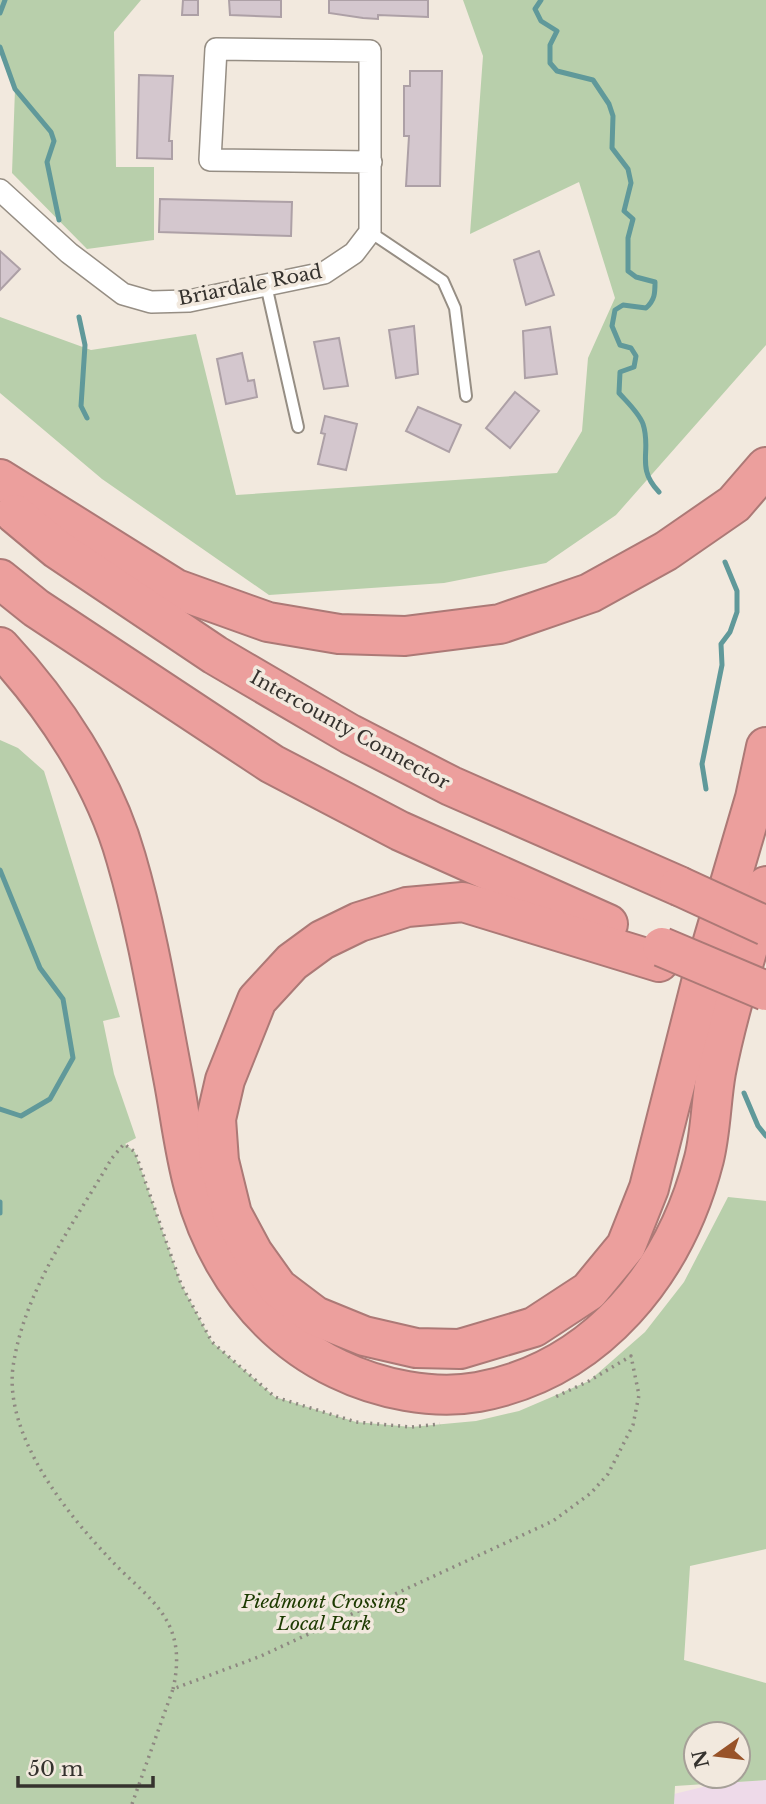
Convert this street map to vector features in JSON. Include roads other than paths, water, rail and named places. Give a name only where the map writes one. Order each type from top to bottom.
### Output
[{"type":"highway","points":[[666,551],[766,442]]},
{"type":"highway","points":[[0,479],[176,589],[268,622],[340,634],[405,636],[500,624],[590,593],[666,551],[734,504],[766,467]]},
{"type":"highway","name":"Intercounty Connector","points":[[0,501],[57,549],[204,647],[349,734],[451,786],[766,926]]},
{"type":"highway","points":[[0,579],[36,608],[272,764],[400,831],[661,954],[766,993]]},
{"type":"highway","points":[[0,647],[23,671],[85,762],[107,806],[126,855],[146,935],[194,1187],[223,1259],[236,1282],[286,1339],[316,1359],[355,1377],[391,1387],[433,1394],[472,1393],[508,1385],[578,1353],[606,1330],[640,1295],[667,1255],[688,1212],[705,1155],[716,1070],[766,886]]},
{"type":"highway","points":[[661,954],[463,902],[407,907],[359,922],[322,940],[292,962],[257,1000],[225,1080],[216,1119],[219,1161],[232,1214],[253,1253],[278,1287],[315,1316],[364,1336],[416,1348],[460,1349],[534,1327],[589,1291],[626,1246],[649,1188],[703,975],[755,797],[766,747]]},
{"type":"street","points":[[370,232],[371,162],[370,51],[216,49],[210,160],[371,162]]},
{"type":"street","name":"Briardale Road","points":[[0,190],[69,253],[123,294],[151,302],[189,301],[324,273],[354,253],[370,232]]},
{"type":"lane","points":[[370,232],[443,281],[455,308],[466,396]]},
{"type":"lane","points":[[266,285],[299,427]]},
{"type":"waterway","points":[[0,13],[5,0]]},
{"type":"waterway","points":[[541,0],[535,9],[541,21],[557,31],[550,45],[550,63],[557,71],[593,80],[609,104],[613,116],[612,148],[628,169],[631,183],[624,211],[633,219],[628,238],[628,271],[636,277],[655,282],[655,293],[646,308],[623,305],[615,310],[612,326],[620,345],[631,348],[636,356],[634,367],[620,372],[619,393],[643,424],[646,467],[659,492]]},
{"type":"waterway","points":[[0,47],[15,89],[51,132],[54,141],[47,162],[59,220]]},
{"type":"waterway","points":[[79,317],[85,345],[81,406],[87,418]]},
{"type":"waterway","points":[[706,789],[702,764],[722,665],[721,644],[730,632],[737,612],[737,591],[725,562]]},
{"type":"waterway","points":[[0,870],[40,968],[63,999],[73,1058],[50,1099],[21,1116],[0,1109]]},
{"type":"waterway","points":[[744,1093],[758,1126],[766,1136]]},
{"type":"waterway","points":[[0,1202],[0,1213]]},
{"type":"park label","name":"Piedmont Crossing Local Park","points":[[324,1612]]}]
